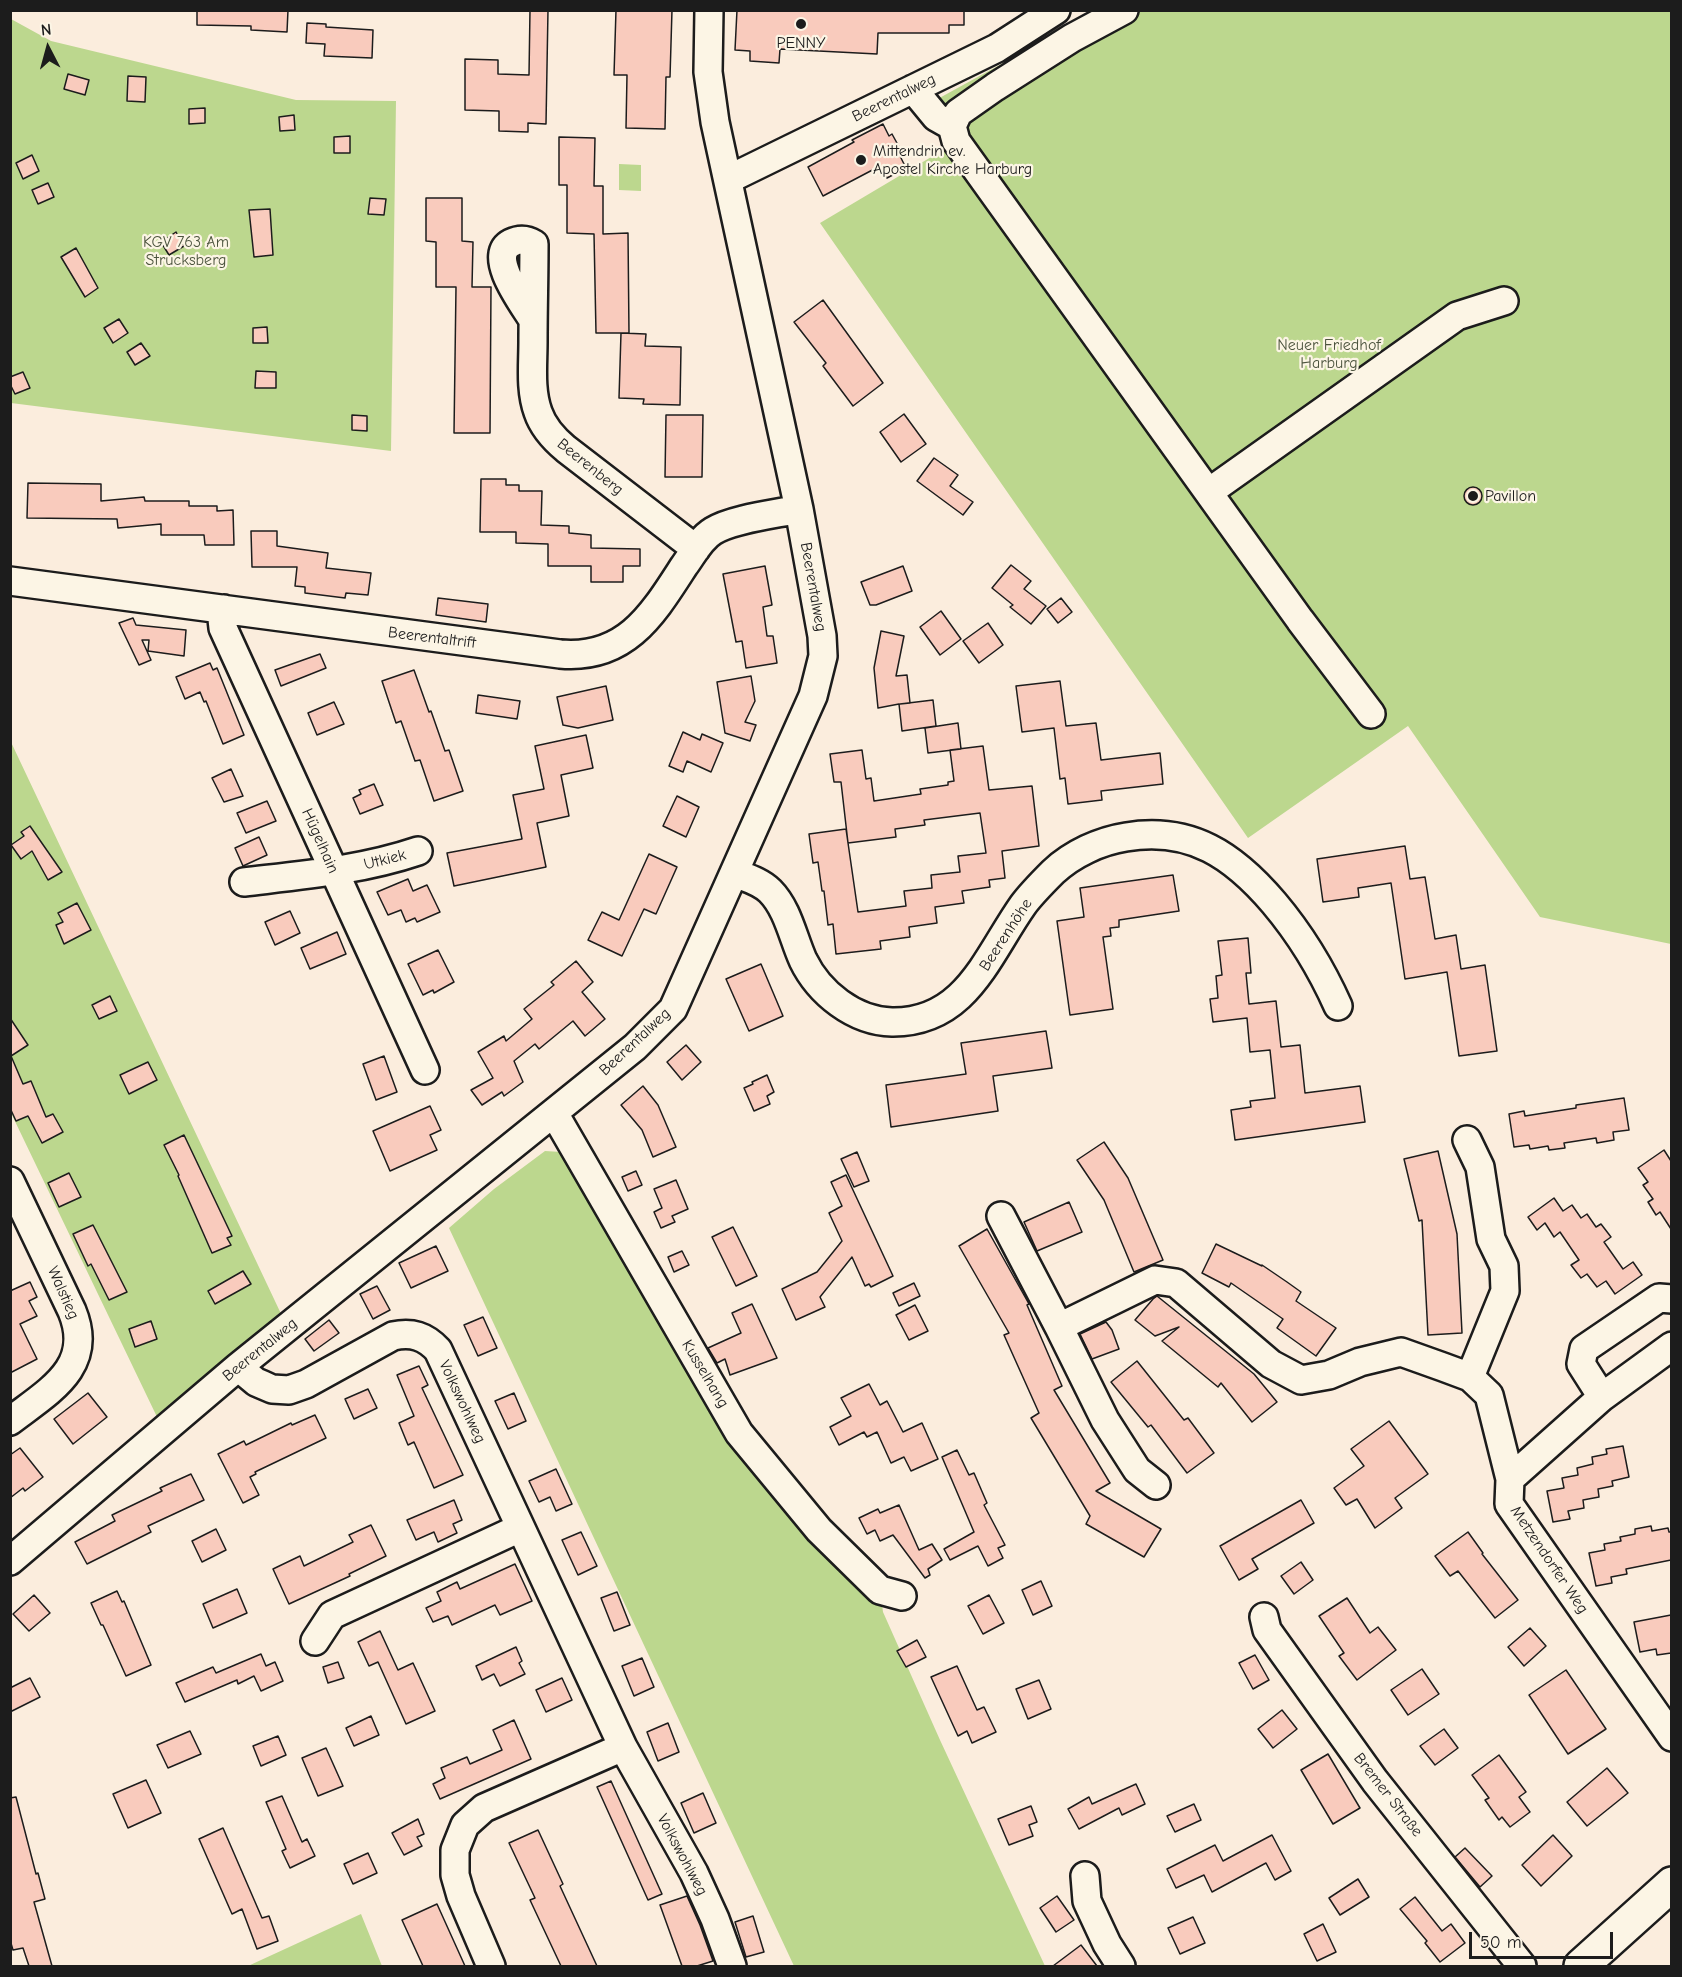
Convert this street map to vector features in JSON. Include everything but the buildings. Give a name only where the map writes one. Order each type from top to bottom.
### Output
[{"type":"main road","points":[[1581,1966],[1671,1884]]},
{"type":"street","name":"Beerentalweg","points":[[10,1561],[237,1367],[635,1047],[672,1009],[734,873],[813,696],[823,656],[822,636],[799,509],[715,122],[708,72],[709,10]]},
{"type":"street","name":"Beerentalweg","points":[[729,179],[997,48],[1056,10]]},
{"type":"street","points":[[1124,10],[1072,38],[994,87],[958,113],[952,126],[956,141],[1371,714]]},
{"type":"street","points":[[913,89],[936,117],[952,126]]},
{"type":"street","points":[[1209,492],[1457,316],[1504,301]]},
{"type":"street","name":"Beerenberg","points":[[533,320],[534,396],[539,416],[550,433],[566,449],[696,549]]},
{"type":"street","name":"Beerentaltrift","points":[[10,581],[578,655],[609,647],[639,629],[664,598],[706,537],[722,527],[799,509]]},
{"type":"street","name":"Hügelhain","points":[[224,609],[223,628],[425,1070]]},
{"type":"street","name":"Beerenhöhe","points":[[734,873],[763,885],[777,899],[804,962],[825,991],[850,1011],[864,1017],[903,1022],[916,1020],[942,1010],[964,992],[977,979],[1024,903],[1068,861],[1082,852],[1118,838],[1148,835],[1184,838],[1219,852],[1259,885],[1298,932],[1326,979],[1338,1006]]},
{"type":"street","name":"Utkiek","points":[[244,882],[334,872],[394,859],[418,851]]},
{"type":"street","name":"Kusselhang","points":[[554,1113],[740,1433],[819,1530],[880,1590],[902,1596]]},
{"type":"street","points":[[1059,1327],[1155,1280],[1176,1283],[1271,1364],[1301,1380],[1329,1376],[1360,1362],[1401,1352],[1470,1377],[1505,1291],[1504,1266],[1491,1239],[1480,1167],[1467,1140]]},
{"type":"street","name":"Walstieg","points":[[10,1180],[72,1311],[79,1333],[79,1343],[73,1365],[65,1376],[10,1421]]},
{"type":"street","points":[[1001,1216],[1105,1420],[1137,1470],[1156,1485]]},
{"type":"street","points":[[1602,1397],[1581,1364],[1584,1349],[1659,1298],[1671,1299]]},
{"type":"street","name":"Volkswohlweg","points":[[237,1367],[272,1389],[289,1390],[306,1384],[393,1336],[409,1334],[422,1338],[434,1346],[443,1357],[623,1747],[694,1874],[715,1919],[732,1966]]},
{"type":"street","points":[[1510,1479],[1602,1397],[1671,1346]]},
{"type":"street","name":"Metzendorfer Weg","points":[[1470,1377],[1489,1395],[1510,1479],[1509,1504],[1671,1737]]},
{"type":"street","points":[[315,1641],[332,1615],[520,1528]]},
{"type":"street","name":"Bremer Straße","points":[[1264,1617],[1267,1630],[1375,1781],[1522,1966]]},
{"type":"street","points":[[491,1966],[461,1896],[455,1875],[455,1850],[465,1825],[484,1808],[623,1747]]},
{"type":"street","points":[[1085,1876],[1087,1900],[1107,1944],[1121,1966]]},
{"type":"green space","name":"Neuer Friedhof Harburg","points":[[1098,11],[1671,11],[1671,944],[1540,917],[1408,726],[1248,838],[820,223],[948,147],[923,107]]},
{"type":"green space","name":"KGV 763 Am Strucksberg","points":[[11,19],[51,41],[296,100],[396,101],[391,451],[11,403]]},
{"type":"green space","points":[[619,164],[641,165],[641,191],[619,190]]},
{"type":"green space","points":[[10,740],[283,1318],[158,1419],[11,1113]]},
{"type":"green space","points":[[545,1151],[577,1153],[712,1387],[880,1590],[883,1612],[1045,1966],[794,1966],[449,1228],[494,1189]]},
{"type":"green space","points":[[361,1914],[382,1966],[248,1966]]},
{"type":"place","name":"PENNY","points":[[801,24]]},
{"type":"place","name":"Mittendrin ev. Apostel Kirche Harburg","points":[[861,160]]},
{"type":"place","name":"Pavillon","points":[[1473,496]]}]
